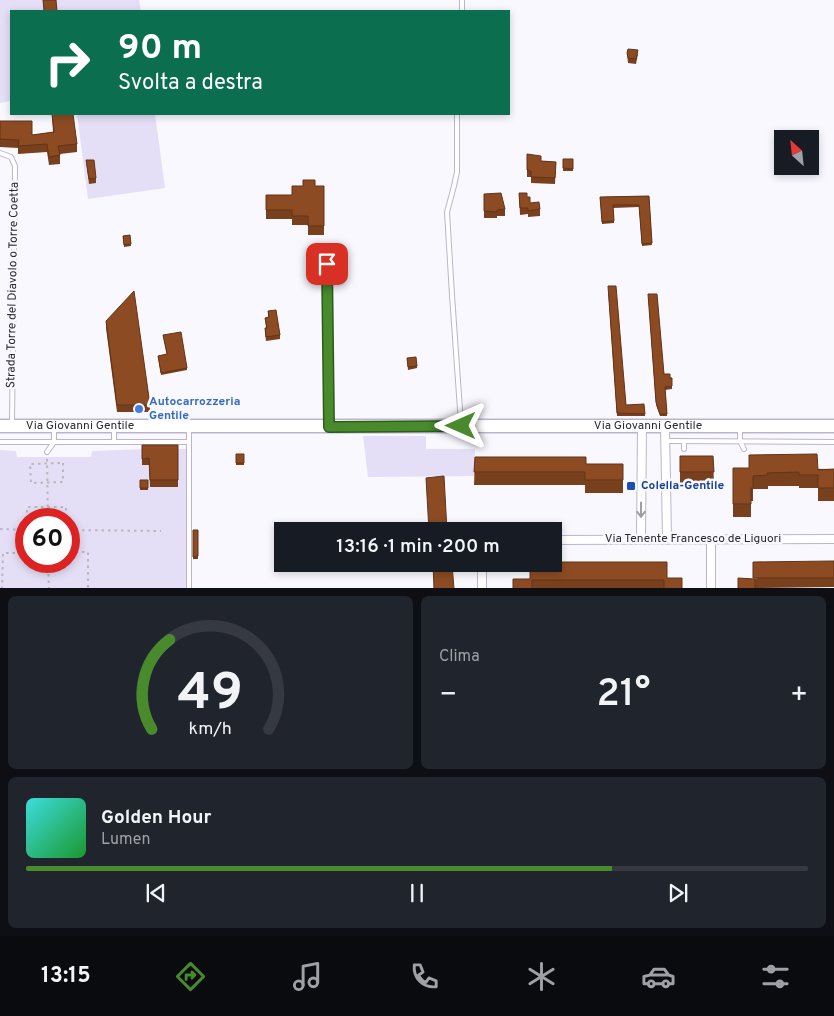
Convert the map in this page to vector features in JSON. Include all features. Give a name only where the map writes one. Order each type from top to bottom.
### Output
[{"type":"main road","name":"Via Giovanni Gentile","points":[[6,426],[834,426]]},
{"type":"street","points":[[641,539],[642,426]]},
{"type":"street","points":[[666,426],[667,539]]},
{"type":"street","points":[[711,588],[712,539]]},
{"type":"street","name":"Via Tenente Francesco de Liguori","points":[[562,540],[834,539]]},
{"type":"street","points":[[482,572],[482,588]]},
{"type":"lane","points":[[457,115],[457,172],[447,212],[461,426]]},
{"type":"lane","name":"Strada Torre del Diavolo o Torre Coetta","points":[[0,153],[11,157],[15,166],[6,426]]},
{"type":"lane","points":[[327,246],[329,427]]},
{"type":"lane","points":[[47,452],[54,442],[54,426]]},
{"type":"lane","points":[[114,426],[114,442]]},
{"type":"lane","points":[[188,426],[188,588]]},
{"type":"lane","points":[[740,426],[740,441],[744,449]]},
{"type":"lane","points":[[666,441],[834,442]]},
{"type":"lane","points":[[684,441],[684,449]]},
{"type":"lane","points":[[0,442],[189,442]]},
{"type":"lane","points":[[824,442],[824,448]]},
{"type":"path","points":[[47,452],[48,507]]},
{"type":"path","points":[[63,463],[63,482],[48,482],[31,483],[30,464],[63,463]]},
{"type":"path","points":[[27,508],[66,508]]},
{"type":"path","points":[[0,529],[15,530]]},
{"type":"path","points":[[80,530],[161,531]]},
{"type":"path","points":[[80,552],[88,552],[88,588]]},
{"type":"path","points":[[2,588],[3,553],[15,553]]},
{"type":"path","points":[[48,573],[49,588]]},
{"type":"shaded area","points":[[0,0],[139,0],[141,10],[10,10],[10,101],[0,103]]},
{"type":"shaded area","points":[[77,115],[155,115],[165,188],[88,199]]},
{"type":"shaded area","points":[[363,436],[426,436],[426,449],[475,449],[475,476],[368,477]]},
{"type":"shaded area","points":[[186,449],[186,588],[0,588],[0,450],[16,451],[17,457],[91,457],[92,451]]},
{"type":"building","points":[[43,0],[56,0],[57,10],[44,10]]},
{"type":"building","points":[[628,49],[638,50],[636,59],[628,58]]},
{"type":"building","points":[[52,115],[73,115],[77,144],[58,146],[60,155],[49,157],[47,144],[18,146],[19,140],[0,139],[0,121],[32,121],[32,135],[54,132]]},
{"type":"building","points":[[527,154],[541,156],[541,161],[556,162],[555,178],[531,177],[531,171],[527,170]]},
{"type":"building","points":[[563,159],[573,159],[573,169],[563,168]]},
{"type":"building","points":[[86,160],[94,160],[96,178],[89,179]]},
{"type":"building","points":[[303,180],[315,180],[315,186],[324,186],[324,226],[308,226],[308,216],[292,216],[292,210],[266,210],[266,195],[292,195],[292,186],[303,186]]},
{"type":"building","points":[[501,193],[505,209],[497,210],[497,212],[484,211],[484,194]]},
{"type":"building","points":[[519,193],[527,193],[527,197],[530,197],[530,203],[539,202],[540,209],[528,211],[528,208],[520,208]]},
{"type":"building","points":[[649,196],[652,243],[642,244],[639,205],[613,205],[614,221],[602,222],[600,197]]},
{"type":"building","points":[[130,235],[131,244],[124,245],[123,236]]},
{"type":"building","points":[[608,286],[616,286],[626,405],[644,404],[645,414],[617,413]]},
{"type":"building","points":[[134,291],[150,405],[117,405],[106,321]]},
{"type":"building","points":[[648,294],[657,294],[664,374],[670,374],[670,378],[672,378],[672,386],[665,387],[667,414],[660,414],[656,402]]},
{"type":"building","points":[[276,310],[280,335],[266,337],[265,318],[269,317],[268,311]]},
{"type":"building","points":[[181,332],[187,368],[161,373],[158,356],[167,354],[163,335]]},
{"type":"building","points":[[416,357],[417,366],[408,367],[407,358]]},
{"type":"building","points":[[142,445],[178,445],[178,480],[150,480],[149,458],[142,459]]},
{"type":"building","points":[[236,454],[244,454],[244,463],[236,463]]},
{"type":"building","points":[[817,454],[818,470],[834,469],[834,488],[818,488],[818,475],[799,475],[799,472],[767,473],[768,475],[753,476],[751,504],[733,504],[733,468],[749,468],[749,455]]},
{"type":"building","points":[[680,456],[713,456],[714,472],[680,472]]},
{"type":"building","points":[[475,457],[586,457],[586,464],[623,464],[623,480],[585,480],[585,472],[474,472]]},
{"type":"building","points":[[444,476],[447,522],[428,522],[426,478]]},
{"type":"building","points":[[140,480],[148,480],[148,488],[140,488]]},
{"type":"building","points":[[193,530],[198,530],[198,556],[193,557]]},
{"type":"building","points":[[834,561],[834,578],[753,578],[753,562]]},
{"type":"building","points":[[562,562],[667,562],[667,578],[682,578],[682,588],[664,588],[664,580],[532,580],[532,588],[513,588],[513,579],[530,579],[530,572],[562,572]]},
{"type":"building","points":[[433,572],[453,572],[454,588],[434,588]]},
{"type":"building","points":[[738,578],[755,579],[755,588],[738,588]]},
{"type":"place","name":"Autocarrozzeria Gentile","points":[[139,409]]},
{"type":"place","name":"Colella-Gentile","points":[[631,486]]},
{"type":"route","points":[[327,264],[329,427],[461,426]]}]
